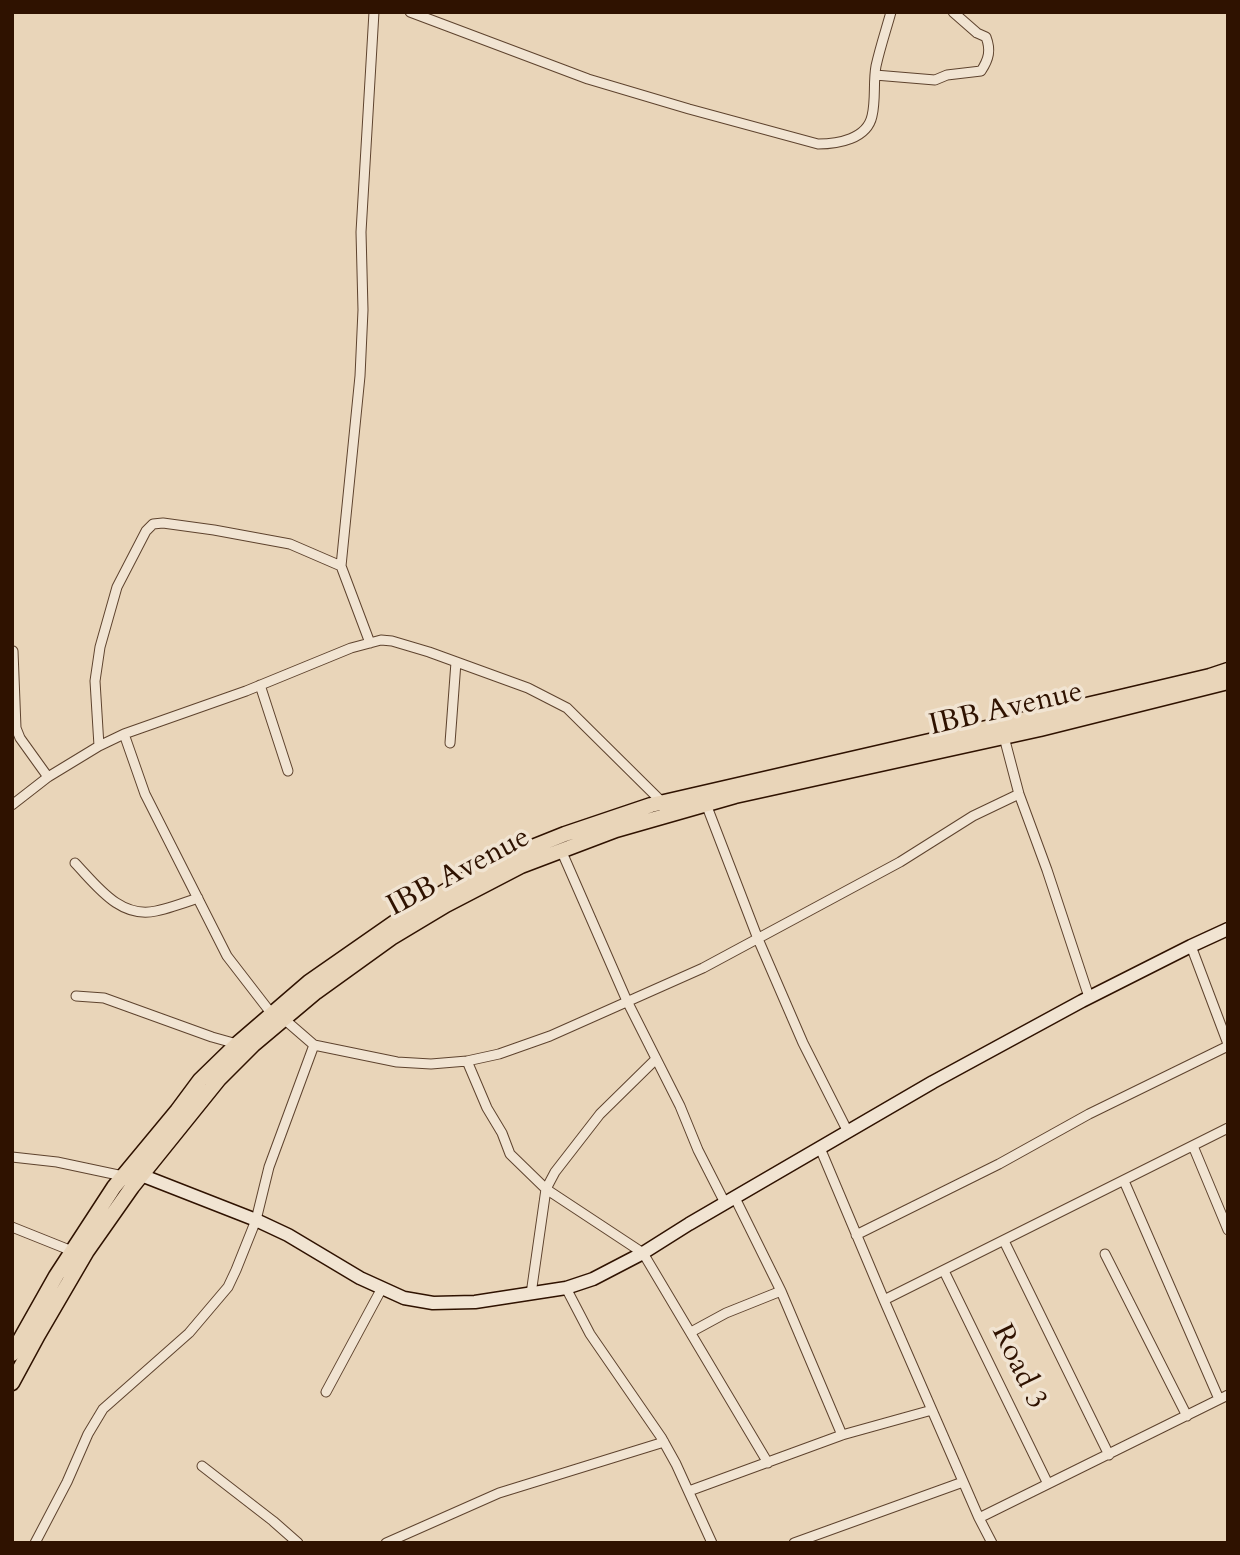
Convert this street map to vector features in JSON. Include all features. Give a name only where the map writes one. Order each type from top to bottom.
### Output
[{"type":"main road","points":[[12,1354],[56,1276],[114,1186],[200,1080],[237,1044],[277,1016],[309,982],[353,950],[461,881],[520,852],[587,825],[662,802],[1228,670]]},
{"type":"main road","name":"IBB Avenue","points":[[12,1383],[87,1251],[141,1175],[219,1079],[277,1016],[316,992],[391,938],[489,882],[561,850],[616,830],[735,796],[1004,737],[1228,682]]},
{"type":"street","points":[[370,643],[341,566],[360,376],[363,310],[361,232],[374,12]]},
{"type":"street","points":[[410,12],[588,79],[818,144],[831,144],[853,138],[866,128],[872,117],[876,67],[891,12]]},
{"type":"street","points":[[875,75],[935,80],[947,75],[982,71],[990,48],[986,37],[953,12]]},
{"type":"street","points":[[99,746],[95,681],[100,647],[117,587],[146,531],[153,524],[214,530],[290,544],[341,566]]},
{"type":"street","points":[[12,805],[48,777],[124,734],[260,685],[351,648],[381,640],[392,641],[528,688],[567,708],[662,802]]},
{"type":"street","points":[[13,650],[16,728],[20,738],[48,777]]},
{"type":"street","points":[[450,743],[456,662]]},
{"type":"street","points":[[260,685],[288,771]]},
{"type":"street","points":[[124,734],[145,794],[227,956],[277,1016],[314,1045],[397,1062],[431,1064],[467,1061],[499,1054],[550,1036],[703,968],[900,862],[973,816],[1019,794]]},
{"type":"street","points":[[1004,737],[1019,794],[1089,997]]},
{"type":"street","points":[[706,804],[758,939],[803,1043],[848,1132]]},
{"type":"street","points":[[561,850],[627,1002],[680,1106],[698,1150],[730,1200],[781,1291],[842,1435]]},
{"type":"street","points":[[75,863],[107,898],[123,908],[154,912],[198,898]]},
{"type":"street","points":[[141,1175],[288,1234],[360,1278],[404,1298],[433,1303],[475,1302],[566,1288],[593,1279],[643,1252],[933,1082],[1089,997],[1228,929]]},
{"type":"street","points":[[856,1235],[1228,1045],[1191,946]]},
{"type":"street","points":[[76,996],[104,998],[237,1044]]},
{"type":"street","points":[[35,1543],[103,1409],[189,1333],[228,1287],[256,1220],[269,1167],[314,1045]]},
{"type":"street","points":[[531,1294],[546,1189],[555,1172],[600,1114],[656,1059]]},
{"type":"street","points":[[467,1061],[510,1154],[546,1189],[643,1252],[768,1462]]},
{"type":"street","points":[[884,1300],[1228,1128]]},
{"type":"street","points":[[1193,1146],[1228,1230]]},
{"type":"street","points":[[820,1148],[963,1482],[992,1543]]},
{"type":"street","points":[[12,1157],[57,1162],[123,1176]]},
{"type":"street","points":[[979,1518],[1223,1397],[1125,1181]]},
{"type":"street","points":[[12,1227],[72,1251]]},
{"type":"street","points":[[1004,1241],[1109,1455]]},
{"type":"street","points":[[1105,1254],[1187,1416]]},
{"type":"street","name":"Road 3","points":[[944,1270],[1048,1484]]},
{"type":"street","points":[[326,1392],[382,1288]]},
{"type":"street","points":[[566,1288],[590,1334],[664,1442],[712,1543]]},
{"type":"street","points":[[691,1332],[726,1313],[781,1291]]},
{"type":"street","points":[[689,1491],[842,1435],[932,1410]]},
{"type":"street","points":[[386,1543],[499,1493],[664,1442]]},
{"type":"street","points":[[202,1466],[298,1543]]},
{"type":"street","points":[[794,1543],[963,1482]]}]
